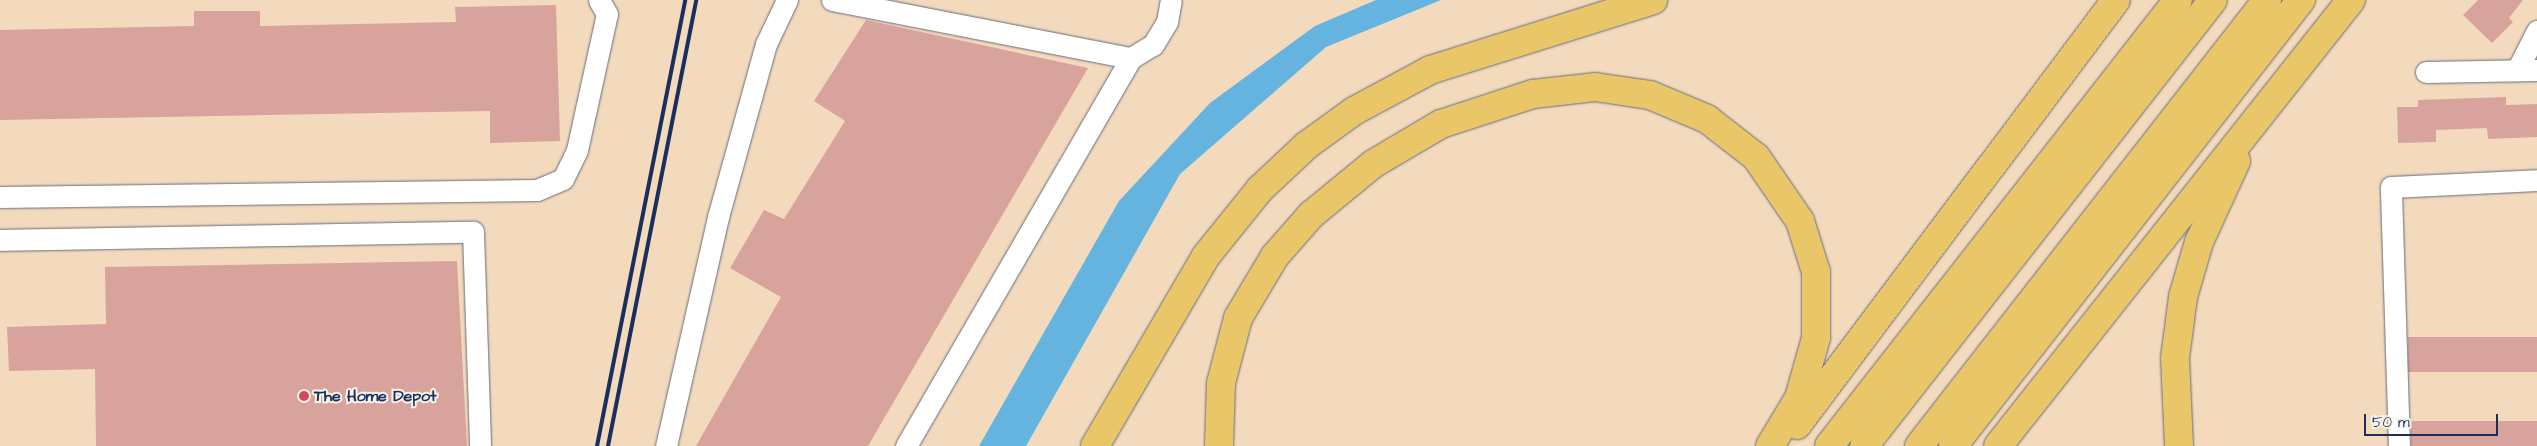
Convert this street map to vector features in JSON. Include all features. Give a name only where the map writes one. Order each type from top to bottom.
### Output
[{"type":"highway","points":[[1095,446],[1216,242],[1260,188],[1307,145],[1354,110],[1430,70],[1653,0]]},
{"type":"highway","points":[[1781,446],[2116,0]]},
{"type":"highway","points":[[1830,446],[2178,0]]},
{"type":"highway","points":[[1864,446],[2213,0]]},
{"type":"highway","points":[[1919,446],[2267,0]]},
{"type":"highway","points":[[1953,446],[2301,0]]},
{"type":"highway","points":[[1998,446],[2351,0]]},
{"type":"highway","points":[[2179,446],[2175,358],[2195,251],[2233,166],[2330,27]]},
{"type":"highway","points":[[1218,446],[1222,376],[1238,318],[1275,256],[1325,202],[1394,149],[1450,120],[1533,94],[1595,87],[1650,94],[1707,118],[1756,157],[1800,222],[1816,272],[1816,338],[1799,398],[1770,446]]},
{"type":"street","points":[[0,197],[537,190],[563,179],[577,150],[607,14],[599,0]]},
{"type":"street","points":[[666,446],[718,217],[766,44],[787,0]]},
{"type":"street","points":[[832,0],[1131,58]]},
{"type":"street","points":[[906,446],[1131,58],[1153,45],[1167,22],[1171,0]]},
{"type":"street","points":[[2426,72],[2527,70],[2537,31]]},
{"type":"street","points":[[2399,446],[2391,187],[2537,180]]},
{"type":"street","points":[[0,240],[473,232],[480,446]]},
{"type":"water","points":[[1376,0],[1441,0],[1326,47],[1180,174],[1026,446],[979,446],[1119,201],[1210,103],[1315,26]]},
{"type":"building","points":[[2478,0],[2523,0],[2509,18],[2513,22],[2492,43],[2463,15]]},
{"type":"building","points":[[556,5],[560,141],[490,143],[490,111],[0,120],[0,30],[194,26],[194,11],[260,11],[260,26],[456,22],[455,7]]},
{"type":"building","points":[[866,20],[1088,68],[868,446],[696,446],[781,297],[730,268],[764,210],[784,219],[845,121],[814,101]]},
{"type":"building","points":[[2506,97],[2506,105],[2537,104],[2537,137],[2488,139],[2487,128],[2436,130],[2436,142],[2398,143],[2397,107],[2418,107],[2418,100]]},
{"type":"building","name":"The Home Depot","points":[[457,261],[467,446],[96,446],[95,369],[9,371],[7,327],[106,324],[105,267]]},
{"type":"building","points":[[2408,337],[2537,337],[2537,372],[2408,372]]},
{"type":"building","points":[[2411,421],[2537,421],[2537,446],[2411,446]]},
{"type":"railway","points":[[597,446],[685,0]]},
{"type":"railway","points":[[608,446],[696,0]]},
{"type":"place","name":"The Home Depot","points":[[304,396]]}]
